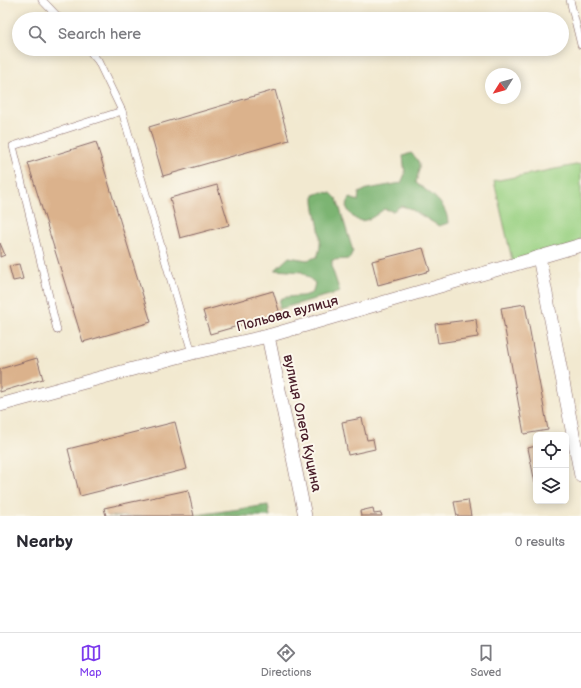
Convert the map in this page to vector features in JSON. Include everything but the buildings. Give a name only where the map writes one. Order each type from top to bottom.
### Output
[{"type":"street","name":"Польова вулиця","points":[[0,405],[192,353],[268,336],[581,244]]},
{"type":"street","points":[[539,257],[581,476]]},
{"type":"street","name":"вулиця Олега Куцина","points":[[268,336],[306,516]]},
{"type":"lane","points":[[42,0],[53,12]]},
{"type":"lane","points":[[570,0],[581,45]]},
{"type":"lane","points":[[94,56],[98,61],[122,111],[192,353]]},
{"type":"lane","points":[[57,330],[13,146],[122,111]]},
{"type":"green space","points":[[411,153],[419,163],[416,183],[441,204],[445,210],[448,223],[439,226],[409,208],[401,206],[393,211],[384,209],[373,217],[363,221],[354,218],[346,206],[350,198],[358,201],[359,193],[367,189],[401,183],[405,174],[403,156]]},
{"type":"green space","points":[[581,164],[581,244],[513,264],[494,181]]},
{"type":"green space","points":[[322,192],[331,193],[337,199],[353,251],[349,259],[332,260],[332,268],[340,292],[279,309],[280,299],[305,295],[313,292],[315,283],[302,272],[275,270],[289,257],[307,260],[317,257],[320,234],[314,203],[314,195]]},
{"type":"green space","points":[[268,505],[270,516],[189,516]]}]
